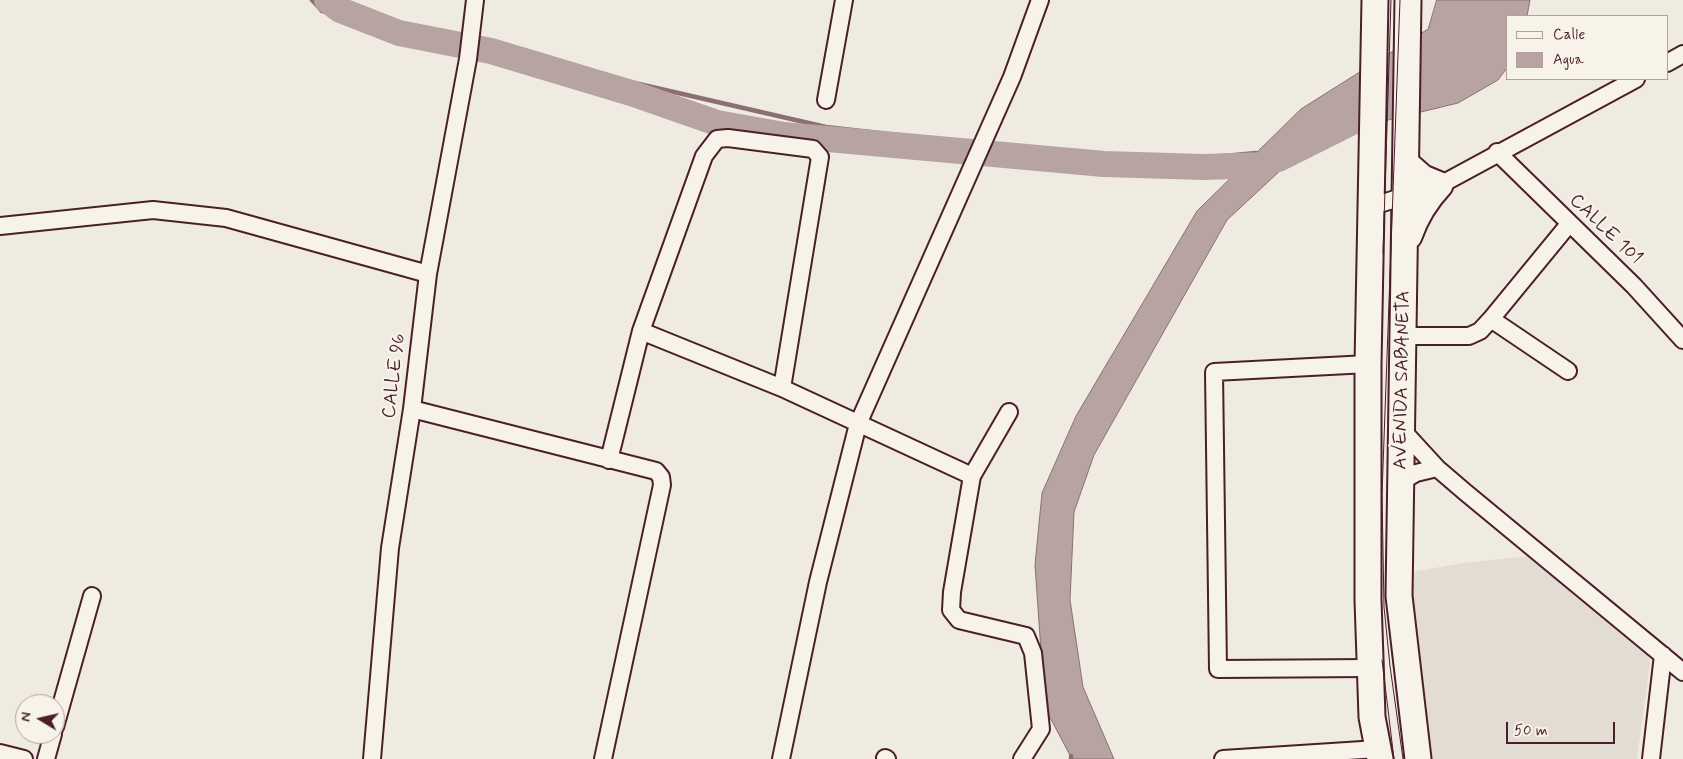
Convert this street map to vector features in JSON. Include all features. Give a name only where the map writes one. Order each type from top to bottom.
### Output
[{"type":"main road","name":"AVENIDA SABANETA","points":[[1375,6],[1373,206],[1368,364],[1370,668],[1372,718],[1379,754]]},
{"type":"main road","name":"AVENIDA SABANETA","points":[[1408,7],[1400,596],[1418,759]]},
{"type":"main road","points":[[1404,251],[1414,220],[1426,200],[1440,185],[1423,178],[1406,160]]},
{"type":"street","name":"CALLE 96","points":[[372,759],[390,548],[412,409],[428,274],[468,60],[475,0]]},
{"type":"street","points":[[826,100],[844,0]]},
{"type":"street","points":[[781,759],[818,582],[858,424],[989,131],[1012,77],[1040,0]]},
{"type":"street","points":[[1668,62],[1683,54]]},
{"type":"street","points":[[1373,206],[1440,185],[1497,152],[1634,80]]},
{"type":"street","points":[[609,460],[641,331],[704,156],[717,139],[728,138],[813,149],[820,157],[819,173],[782,388]]},
{"type":"street","name":"CALLE 101","points":[[1497,152],[1634,286],[1683,340]]},
{"type":"street","points":[[0,226],[153,210],[226,218],[428,274]]},
{"type":"street","points":[[1403,336],[1469,336],[1480,331],[1569,224]]},
{"type":"street","points":[[1491,319],[1568,371]]},
{"type":"street","points":[[641,331],[782,388],[972,476]]},
{"type":"street","points":[[1368,364],[1214,372],[1218,669],[1370,668]]},
{"type":"street","points":[[412,409],[656,471],[661,477],[662,485],[603,759]]},
{"type":"street","points":[[1009,412],[972,476],[952,592],[951,610],[959,620],[1026,636],[1033,653],[1042,729],[1022,759]]},
{"type":"street","points":[[1403,431],[1437,468],[1683,672]]},
{"type":"street","points":[[1402,481],[1416,473],[1437,468]]},
{"type":"street","points":[[64,694],[92,596]]},
{"type":"street","points":[[1651,759],[1663,656]]},
{"type":"street","points":[[46,759],[50,744]]},
{"type":"street","points":[[0,753],[24,759]]},
{"type":"street","points":[[1223,759],[1379,754]]},
{"type":"shaded area","points":[[1530,556],[1651,656],[1637,759],[1427,759],[1406,573],[1463,563]]},
{"type":"water","points":[[1437,0],[1530,0],[1527,15],[1506,15],[1506,69],[1498,80],[1458,103],[1355,128],[1323,131],[1227,220],[1094,455],[1074,512],[1070,600],[1083,687],[1114,759],[1072,759],[1045,708],[1035,565],[1042,493],[1076,416],[1197,211],[1301,109],[1428,29]]},
{"type":"waterway","points":[[312,0],[322,11],[826,127],[977,144]]},
{"type":"waterway","points":[[327,0],[340,10],[399,33],[491,51],[631,93],[717,123],[784,135],[1104,164],[1203,167],[1266,165]]},
{"type":"waterway","points":[[1278,159],[1368,114]]},
{"type":"waterway","points":[[985,145],[1171,161],[1256,153]]},
{"type":"tram line","points":[[1383,253],[1391,0]]},
{"type":"tram line","points":[[1400,0],[1382,494],[1384,607],[1403,759]]},
{"type":"tram line","points":[[1382,660],[1394,759]]}]
